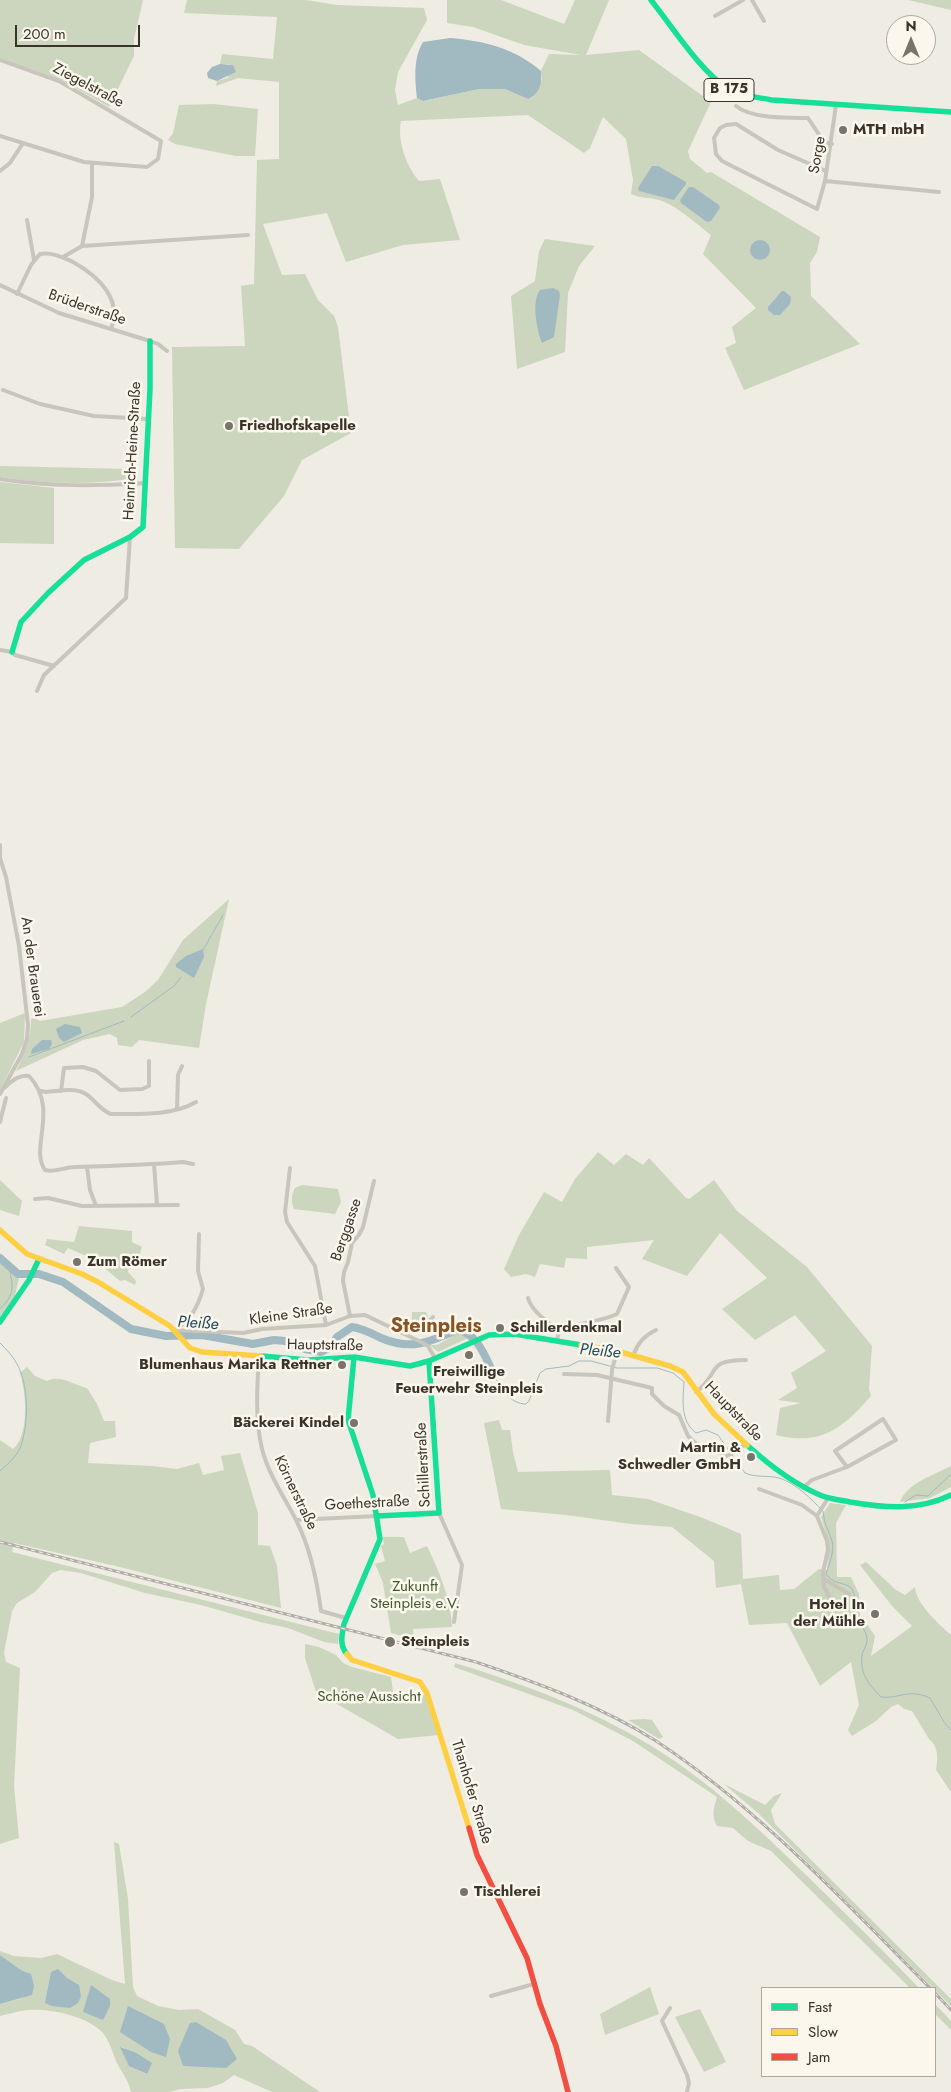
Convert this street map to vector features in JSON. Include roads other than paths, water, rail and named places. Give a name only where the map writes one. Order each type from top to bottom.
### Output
[{"type":"street","name":"B 175","points":[[651,0],[706,70],[728,89],[743,95],[761,99],[951,112]]},
{"type":"street","points":[[715,16],[743,0]]},
{"type":"street","points":[[752,0],[764,21]]},
{"type":"street","name":"Ziegelstraße","points":[[0,60],[59,81],[161,141],[158,159],[147,167],[92,163]]},
{"type":"street","name":"Sorge","points":[[826,172],[778,150],[736,124],[720,128],[714,138],[716,154],[722,161],[817,209],[825,181],[832,144],[836,105]]},
{"type":"street","points":[[736,106],[756,114],[786,118],[808,118],[824,142],[832,144]]},
{"type":"street","points":[[0,136],[69,159],[92,163],[92,197],[82,246]]},
{"type":"street","points":[[0,171],[10,162],[23,143]]},
{"type":"street","points":[[825,181],[939,192]]},
{"type":"street","points":[[27,220],[34,260]]},
{"type":"street","points":[[63,257],[82,246],[248,235]]},
{"type":"street","points":[[18,294],[34,260],[40,254],[51,253],[63,257],[95,276],[105,288],[114,305],[115,319],[111,329]]},
{"type":"street","name":"Brüderstraße","points":[[0,285],[59,313],[150,341],[167,351]]},
{"type":"street","name":"Heinrich-Heine-Straße","points":[[12,652],[21,622],[48,593],[84,560],[130,536],[143,527],[150,341]]},
{"type":"street","points":[[3,390],[40,404],[94,416],[148,419]]},
{"type":"street","points":[[0,480],[59,486],[109,486],[146,483]]},
{"type":"street","points":[[37,691],[44,676],[126,598],[130,536]]},
{"type":"street","points":[[0,650],[54,666]]},
{"type":"street","name":"An der Brauerei","points":[[0,845],[0,858],[6,877],[19,946],[28,1025],[27,1040],[22,1054],[0,1094]]},
{"type":"street","points":[[61,1091],[64,1068],[83,1067],[96,1071],[120,1090],[142,1090],[149,1086],[149,1061]]},
{"type":"street","points":[[177,1109],[178,1075],[182,1066]]},
{"type":"street","name":"An der Brauerei","points":[[4,1088],[20,1076],[25,1075],[29,1076],[41,1091]]},
{"type":"street","points":[[193,1164],[183,1162],[66,1168],[50,1172],[45,1170],[42,1165],[44,1116],[41,1091],[79,1091],[86,1094],[105,1112],[111,1114],[158,1113],[188,1107],[196,1102]]},
{"type":"street","points":[[0,1098],[6,1100],[0,1122]]},
{"type":"street","points":[[154,1164],[157,1205]]},
{"type":"street","points":[[87,1167],[90,1190],[96,1206]]},
{"type":"street","points":[[290,1168],[285,1212],[287,1222],[316,1266],[326,1324]]},
{"type":"street","name":"Berggasse","points":[[350,1316],[343,1281],[344,1272],[352,1243],[363,1227],[374,1182]]},
{"type":"street","points":[[35,1199],[48,1198],[82,1206],[178,1205]]},
{"type":"street","name":"Hauptstraße","points":[[0,1230],[16,1246],[39,1259],[82,1274],[170,1326],[190,1348],[202,1352],[322,1361],[354,1357],[410,1366],[429,1364],[435,1358],[489,1335],[514,1334],[617,1351],[678,1369],[687,1377],[696,1392],[714,1414],[775,1470],[805,1486],[827,1502],[908,1509],[933,1503],[951,1495]]},
{"type":"street","points":[[175,1332],[187,1322],[203,1289],[198,1271],[199,1234]]},
{"type":"street","points":[[0,1322],[29,1280],[39,1259]]},
{"type":"street","points":[[557,1340],[559,1331],[568,1326],[598,1321],[617,1314],[629,1287],[616,1268]]},
{"type":"street","points":[[528,1298],[535,1310],[559,1331]]},
{"type":"street","name":"Kleine Straße","points":[[175,1332],[231,1334],[262,1329],[326,1324],[350,1316],[365,1315],[428,1346],[435,1358]]},
{"type":"street","points":[[406,1334],[408,1331],[428,1323],[434,1317]]},
{"type":"street","points":[[633,1356],[635,1349],[647,1334],[656,1330]]},
{"type":"street","points":[[608,1421],[613,1367],[617,1351]]},
{"type":"street","name":"Körnerstraße","points":[[259,1357],[257,1392],[261,1442],[274,1483],[296,1520],[315,1571],[321,1611],[346,1618]]},
{"type":"street","points":[[346,1618],[380,1539],[373,1495],[348,1420],[354,1357]]},
{"type":"street","points":[[696,1392],[718,1365],[724,1361],[746,1360]]},
{"type":"street","name":"Schillerstraße","points":[[429,1364],[439,1513],[462,1565],[454,1622]]},
{"type":"street","points":[[564,1374],[612,1378],[652,1388],[652,1394],[664,1406],[679,1415],[688,1436],[701,1447],[728,1456],[746,1444]]},
{"type":"street","points":[[805,1486],[812,1480],[847,1467],[896,1440],[883,1419],[836,1450],[847,1467]]},
{"type":"street","points":[[758,1489],[802,1504],[816,1516],[827,1541],[828,1550],[823,1578],[824,1587],[836,1609]]},
{"type":"street","points":[[816,1516],[827,1502]]},
{"type":"street","name":"Goethestraße","points":[[296,1520],[439,1513]]},
{"type":"street","points":[[823,1578],[850,1594]]},
{"type":"street","name":"Thanhofer Straße","points":[[346,1618],[341,1639],[344,1652],[352,1660],[420,1682],[428,1693],[477,1855],[527,1958],[556,2046],[568,2092]]},
{"type":"street","points":[[490,1996],[534,1984]]},
{"type":"street","points":[[670,2008],[662,2021],[687,2075],[689,2083],[687,2092]]},
{"type":"water","points":[[450,38],[475,41],[498,47],[510,51],[531,63],[541,71],[538,91],[528,99],[505,89],[479,89],[423,101],[417,98],[416,62],[423,42]]},
{"type":"water","points":[[220,64],[233,65],[236,72],[217,81],[208,78],[207,73],[212,67]]},
{"type":"water","points":[[652,166],[658,166],[686,182],[674,200],[639,191],[638,188]]},
{"type":"water","points":[[689,187],[693,187],[719,205],[720,208],[711,221],[707,222],[681,203],[680,200]]},
{"type":"water","points":[[756,240],[764,240],[770,246],[770,254],[764,260],[756,260],[750,254],[750,246]]},
{"type":"water","points":[[553,288],[559,291],[560,295],[554,337],[542,343],[538,331],[535,308],[537,295],[540,290]]},
{"type":"water","points":[[782,291],[791,297],[790,304],[780,315],[774,315],[768,310],[768,307]]},
{"type":"water","points":[[203,949],[204,957],[194,978],[176,967],[176,964],[186,956]]},
{"type":"water","points":[[65,1024],[80,1027],[82,1033],[64,1042],[59,1038],[56,1029]]},
{"type":"water","points":[[42,1040],[51,1040],[52,1044],[49,1049],[31,1054],[32,1049]]},
{"type":"water","points":[[0,1955],[21,1970],[31,1974],[34,1986],[32,1995],[0,2004]]},
{"type":"water","points":[[58,1969],[67,1978],[79,1985],[81,1996],[78,2003],[70,2008],[52,2006],[45,2003],[51,1972]]},
{"type":"water","points":[[91,1985],[110,1999],[110,2006],[103,2020],[83,2012]]},
{"type":"water","points":[[128,2006],[164,2024],[170,2039],[166,2057],[151,2052],[120,2032]]},
{"type":"water","points":[[196,2022],[226,2040],[237,2059],[226,2068],[183,2066],[178,2051],[190,2023]]},
{"type":"water","points":[[120,2047],[135,2052],[152,2063],[147,2074],[129,2066]]},
{"type":"waterway","points":[[203,950],[223,915]]},
{"type":"waterway","points":[[131,1017],[174,986],[181,977]]},
{"type":"waterway","points":[[29,1057],[124,1021]]},
{"type":"waterway","name":"Pleiße","points":[[0,1258],[18,1274],[39,1274],[63,1282],[131,1329],[166,1336],[202,1335],[253,1344],[274,1340],[285,1341],[305,1349],[321,1352],[331,1347],[337,1337],[352,1327],[402,1344],[429,1341],[457,1330],[471,1336],[476,1341],[494,1375]]},
{"type":"waterway","points":[[0,1309],[12,1292],[11,1268]]},
{"type":"waterway","points":[[0,1343],[14,1358],[21,1373],[26,1394],[25,1428],[20,1448],[9,1463],[0,1471]]},
{"type":"waterway","name":"Pleiße","points":[[494,1375],[499,1385],[510,1398],[526,1404],[540,1373],[546,1369],[569,1366],[579,1361],[591,1361],[617,1368],[657,1368],[673,1373],[684,1382],[683,1403],[685,1416],[687,1422],[696,1433],[706,1430],[718,1435],[745,1473],[785,1480],[803,1492],[823,1511],[833,1547],[826,1574],[831,1579],[847,1585],[854,1593],[853,1613],[867,1637],[867,1643],[862,1654],[862,1669],[869,1683],[881,1697],[916,1694],[930,1698],[951,1730]]},
{"type":"waterway","points":[[905,1502],[916,1495],[928,1496],[951,1474]]},
{"type":"railway","points":[[0,1542],[476,1662],[523,1678],[591,1706],[656,1741],[729,1795],[765,1825],[833,1889],[929,1987]]},
{"type":"railway","points":[[936,1994],[951,2010]]},
{"type":"place","name":"MTH mbH","points":[[843,130]]},
{"type":"place","name":"Friedhofskapelle","points":[[229,426]]},
{"type":"place","name":"Zum Römer","points":[[77,1262]]},
{"type":"place","name":"Schillerdenkmal","points":[[500,1328]]},
{"type":"place","name":"Freiwillige Feuerwehr Steinpleis","points":[[469,1355]]},
{"type":"place","name":"Blumenhaus Marika Rettner","points":[[342,1365]]},
{"type":"place","name":"Bäckerei Kindel","points":[[354,1423]]},
{"type":"place","name":"Martin & Schwedler GmbH","points":[[751,1457]]},
{"type":"place","name":"Hotel In der Mühle","points":[[875,1614]]},
{"type":"place","name":"Steinpleis","points":[[390,1642]]},
{"type":"place","name":"Tischlerei","points":[[464,1892]]},
{"type":"district","name":"Steinpleis","points":[[436,1327]]},
{"type":"park label","name":"Zukunft Steinpleis e.V.","points":[[415,1596]]},
{"type":"park label","name":"Schöne Aussicht","points":[[369,1697]]}]
